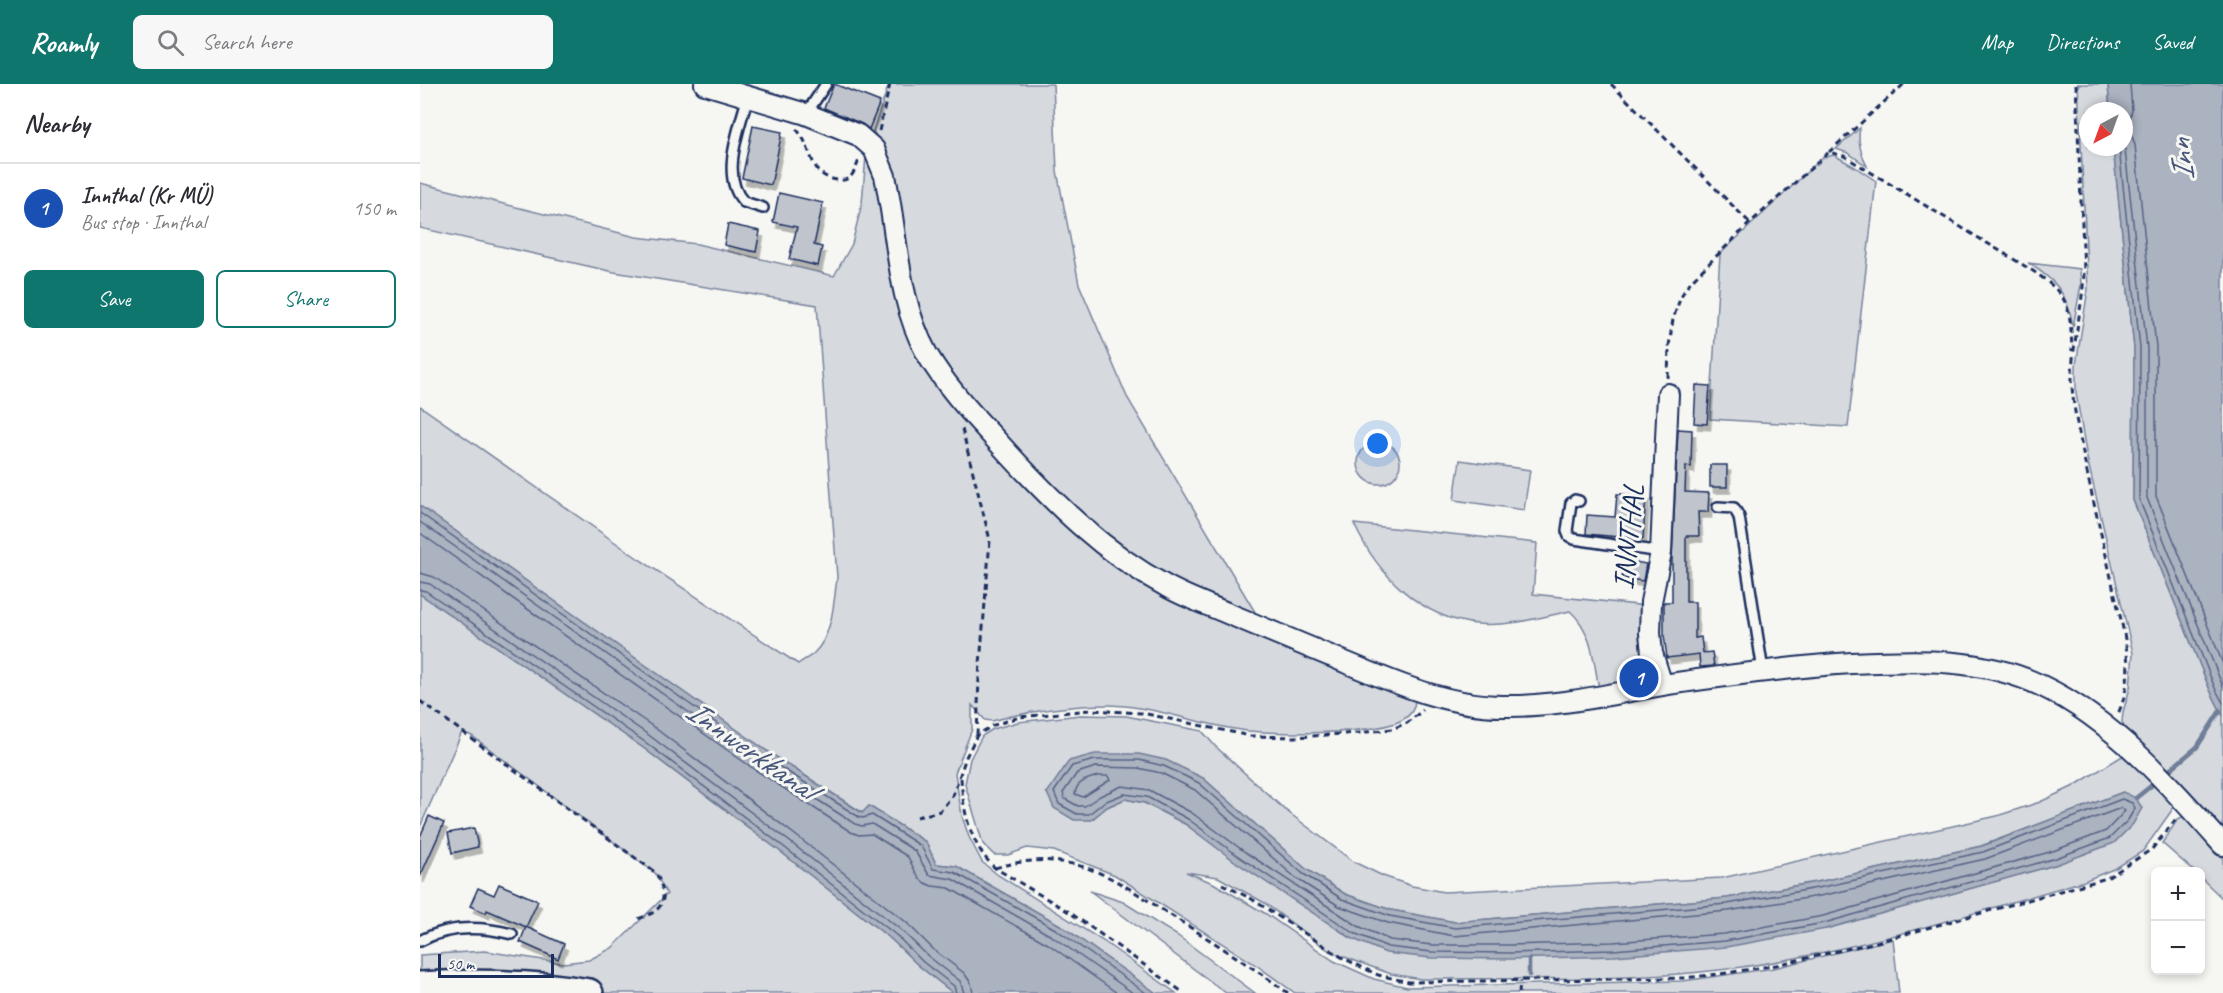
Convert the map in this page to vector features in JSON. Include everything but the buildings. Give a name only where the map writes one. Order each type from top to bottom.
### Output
[{"type":"main road","points":[[420,986],[495,984],[538,986],[589,993]]},
{"type":"street","points":[[705,84],[748,96],[800,121],[850,132],[869,143],[877,155],[885,176],[909,313],[926,352],[942,377],[977,419],[1066,514],[1120,558],[1169,588],[1383,678],[1468,703],[1518,706],[1813,666],[1940,661],[1994,669],[2040,685],[2076,706],[2108,730],[2188,805],[2223,845]]},
{"type":"street","name":"INNTHAL","points":[[1662,685],[1652,653],[1650,633],[1651,602],[1661,552],[1668,394]]},
{"type":"lane","points":[[800,121],[826,84]]},
{"type":"lane","points":[[748,96],[732,156],[734,188],[744,202],[763,208]]},
{"type":"lane","points":[[1580,501],[1575,500],[1571,503],[1567,531],[1574,540],[1661,552]]},
{"type":"lane","points":[[1718,507],[1734,508],[1739,518],[1763,671]]},
{"type":"lane","points":[[420,941],[430,935],[457,928],[481,927],[512,934]]},
{"type":"path","points":[[800,121],[802,136],[818,172],[837,180],[848,179],[869,143],[876,138],[890,84]]},
{"type":"path","points":[[1611,84],[1750,223]]},
{"type":"path","points":[[1668,394],[1669,346],[1673,319],[1681,297],[1705,266],[1750,223],[1904,84]]},
{"type":"path","points":[[2076,84],[2084,295],[2073,359],[2072,386],[2086,472],[2126,636],[2129,665],[2126,691],[2120,710],[2108,730]]},
{"type":"path","points":[[1829,152],[1844,156],[2033,271],[2056,288],[2068,312],[2073,359]]},
{"type":"path","points":[[917,817],[940,811],[953,795],[966,757],[977,735],[979,677],[990,540],[961,424]]},
{"type":"path","points":[[977,735],[994,725],[1020,717],[1090,710],[1142,713],[1250,736],[1295,737],[1359,733],[1392,729],[1407,723],[1421,713],[1432,694]]},
{"type":"path","points":[[420,701],[656,873],[664,892],[664,898],[652,914],[637,919]]},
{"type":"path","points":[[961,775],[962,797],[969,828],[985,859],[994,868],[1069,912],[1184,993]]},
{"type":"path","points":[[1222,884],[1250,898],[1343,958],[1378,975],[1408,982],[1684,978],[1776,965],[1877,942],[2107,878],[2152,849],[2188,805]]},
{"type":"path","points":[[994,868],[1016,862],[1043,860],[1093,869],[1114,879],[1187,925],[1288,993]]},
{"type":"path","points":[[1520,981],[1520,993]]},
{"type":"shaded area","points":[[889,84],[1053,84],[1057,171],[1079,284],[1127,397],[1258,617],[1167,578],[1123,551],[1079,516],[944,369],[922,330],[880,142],[873,131]]},
{"type":"shaded area","points":[[2078,84],[2108,84],[2109,102],[2079,102],[2079,104]]},
{"type":"shaded area","points":[[1860,128],[1860,147],[1867,166],[1848,153],[1836,149]]},
{"type":"shaded area","points":[[1834,155],[1876,181],[1848,427],[1710,419],[1720,254],[1822,158]]},
{"type":"shaded area","points":[[866,156],[874,166],[915,340],[1104,554],[1415,698],[1410,714],[1389,725],[1350,731],[1304,733],[1248,731],[1162,712],[1109,705],[1050,709],[992,721],[985,720],[972,705],[972,729],[955,773],[962,816],[969,837],[982,862],[998,875],[1103,941],[1176,993],[1156,993],[1060,925],[956,866],[936,864],[926,842],[869,806],[863,813],[767,751],[420,506],[420,406],[639,559],[798,664],[812,654],[820,646],[829,627],[837,577],[817,305],[614,272],[420,228],[420,183],[636,237],[697,244],[834,276],[852,244],[862,203]]},
{"type":"shaded area","points":[[2082,156],[2114,156],[2134,348],[2133,500],[2210,690],[2223,716],[2223,838],[2126,731],[2122,722],[2130,688],[2133,653],[2087,458],[2076,393],[2076,365],[2088,289]]},
{"type":"shaded area","points":[[2028,263],[2080,269],[2081,285],[2073,327],[2068,305],[2059,289]]},
{"type":"shaded area","points":[[1379,442],[1394,448],[1400,463],[1394,478],[1379,484],[1364,478],[1358,463],[1364,448]]},
{"type":"shaded area","points":[[1460,460],[1530,470],[1524,510],[1454,500]]},
{"type":"shaded area","points":[[1354,524],[1537,543],[1533,594],[1647,606],[1653,678],[1599,689],[1588,637],[1570,611],[1524,621],[1489,625],[1457,620],[1438,613],[1403,591],[1388,576],[1375,560]]},
{"type":"shaded area","points":[[420,594],[642,747],[781,852],[892,940],[919,966],[953,993],[420,993],[420,955],[485,951],[563,963],[589,960],[612,948],[667,894],[655,873],[472,736],[462,732],[420,827]]},
{"type":"shaded area","points":[[1081,715],[1126,716],[1202,731],[1215,746],[1284,809],[1354,862],[1383,876],[1412,886],[1444,892],[1722,878],[1997,816],[2040,802],[2074,786],[2127,753],[2177,803],[2143,851],[2116,868],[2084,881],[1955,919],[1824,952],[1735,968],[1657,975],[1421,979],[1391,974],[1331,952],[1263,902],[1218,877],[1186,872],[1213,883],[1266,914],[1334,961],[1374,979],[1407,987],[1683,981],[1774,968],[1893,939],[1899,993],[1295,993],[1256,965],[1115,875],[1054,851],[1027,848],[1008,855],[994,855],[983,844],[965,784],[970,759],[982,736],[993,729],[1018,722]],"holes":[[[1203,778],[1306,869],[1345,894],[1391,910],[1455,922],[1727,898],[1822,881],[1981,846],[2123,792],[2058,864],[1826,929],[1351,938],[1185,824],[1144,803],[1125,799],[1107,807],[1091,820],[1047,793]]]},
{"type":"shaded area","points":[[2186,815],[2223,855],[2223,899],[2205,882],[2205,867],[2189,867],[2162,843],[2178,819]]},
{"type":"shaded area","points":[[1090,891],[1123,902],[1178,936],[1255,993],[1226,993]]},
{"type":"water","name":"Inn","points":[[2108,84],[2223,84],[2223,716],[2210,690],[2133,500],[2134,348],[2114,156],[2133,156],[2133,102],[2109,102]]},
{"type":"water","name":"Innwerkkanal","points":[[420,506],[767,751],[862,813],[869,806],[926,842],[936,864],[956,866],[1060,925],[1156,993],[953,993],[919,966],[892,940],[781,852],[642,747],[420,594]]},
{"type":"water","points":[[1095,754],[1139,754],[1166,760],[1203,778],[1306,869],[1345,894],[1391,910],[1455,922],[1727,898],[1822,881],[1982,846],[2123,792],[2136,798],[2142,808],[2133,824],[2114,843],[2058,864],[1826,929],[1726,947],[1614,956],[1511,959],[1431,958],[1386,953],[1351,938],[1237,863],[1185,824],[1145,803],[1125,799],[1107,807],[1091,820],[1074,820],[1054,808],[1047,793],[1069,761]]},
{"type":"waterway","points":[[2166,773],[2197,747],[2220,711]]},
{"type":"waterway","points":[[2136,798],[2157,781]]},
{"type":"waterway","points":[[1529,959],[1529,975]]},
{"type":"place","name":"Innthal (Kr MÜ)","points":[[1639,678]]}]
